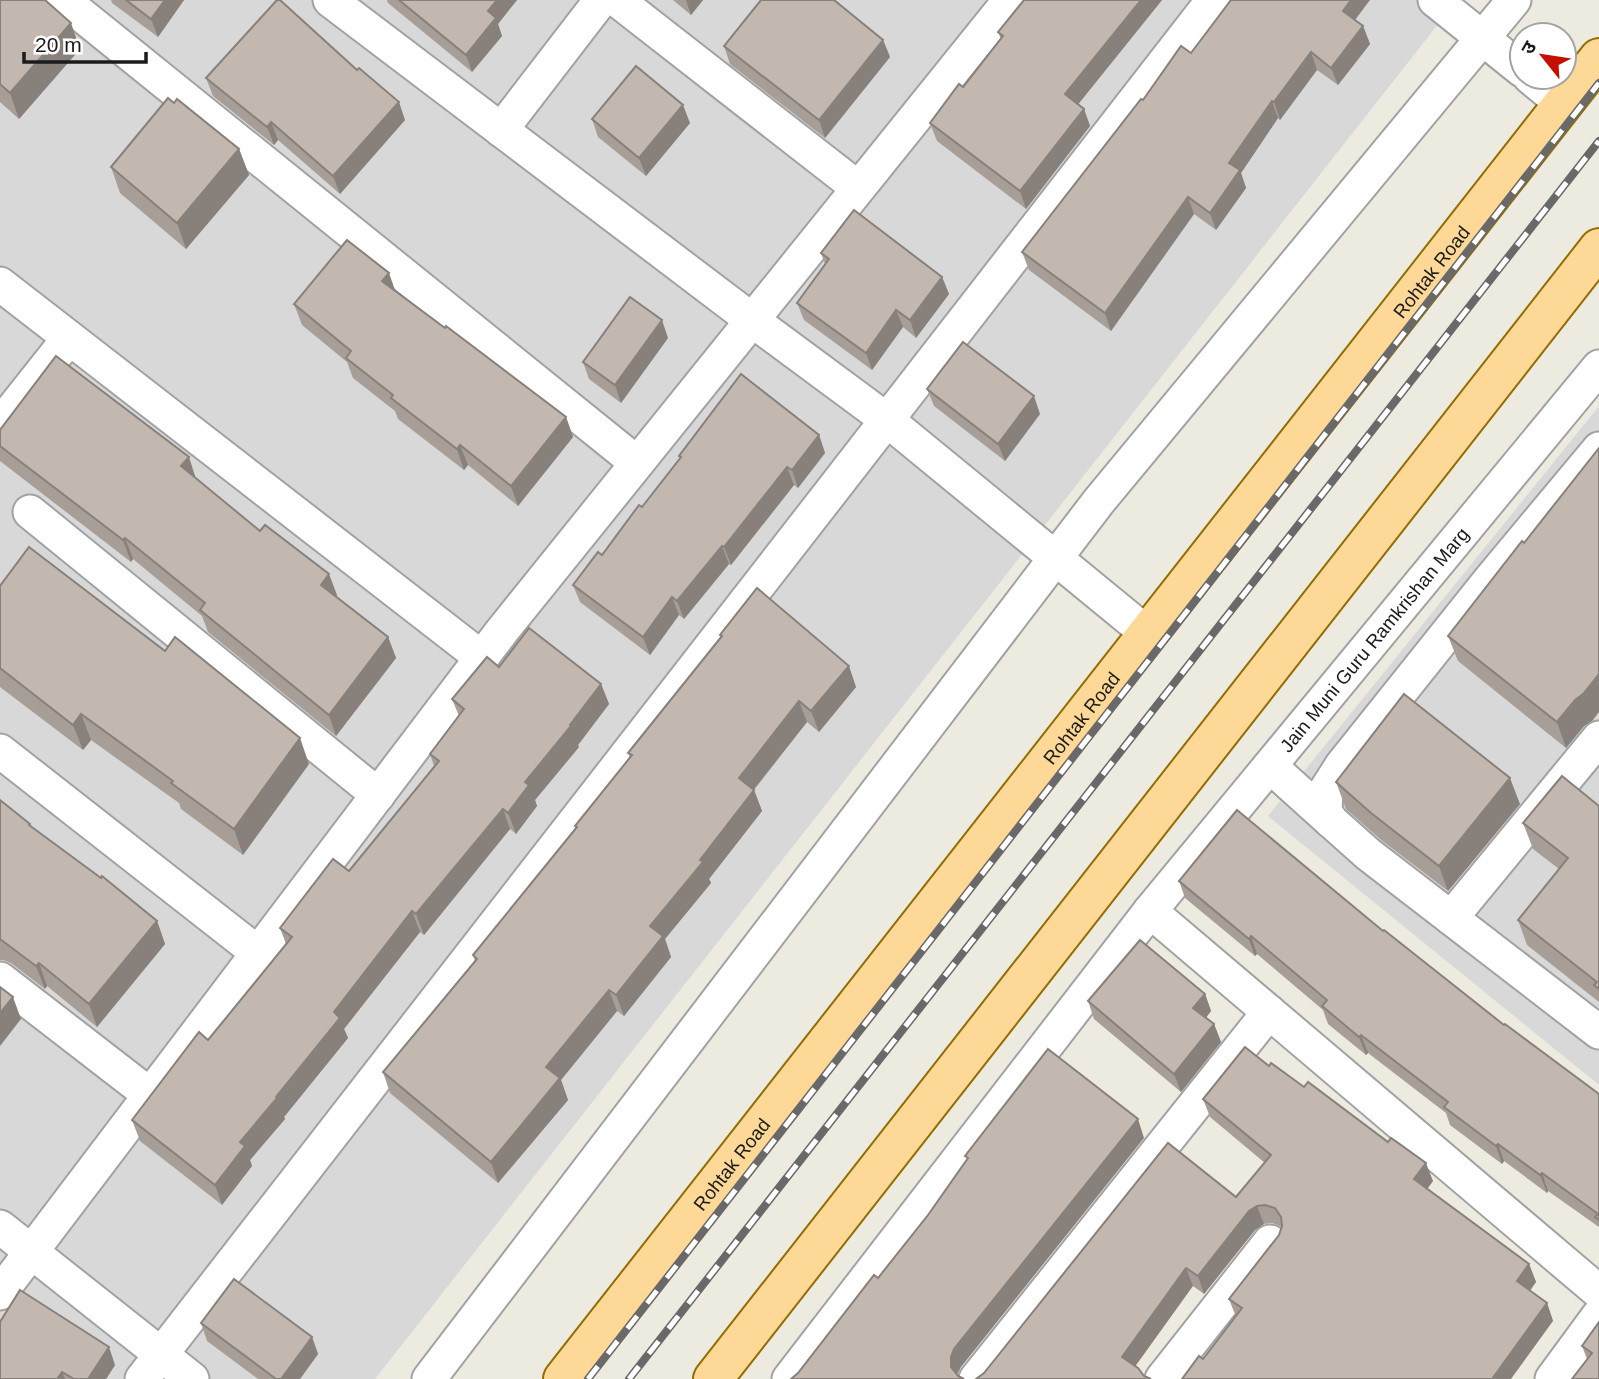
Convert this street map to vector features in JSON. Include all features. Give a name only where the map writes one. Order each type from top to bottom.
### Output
[{"type":"main road","name":"Rohtak Road","points":[[563,1379],[1599,58]]},
{"type":"main road","points":[[713,1379],[1598,252]]},
{"type":"street","points":[[63,0],[638,463]]},
{"type":"street","points":[[330,0],[887,420],[1148,634]]},
{"type":"street","points":[[501,130],[601,0]]},
{"type":"street","points":[[617,0],[858,188]]},
{"type":"street","points":[[0,1293],[481,659],[1010,0]]},
{"type":"street","points":[[152,1367],[1213,0]]},
{"type":"street","points":[[1435,0],[1508,59]]},
{"type":"street","points":[[429,1379],[1099,501],[1514,0]]},
{"type":"street","points":[[1547,91],[1563,104]]},
{"type":"street","points":[[0,285],[481,659]]},
{"type":"street","points":[[0,425],[69,338]]},
{"type":"street","name":"Jain Muni Guru Ramkrishan Marg","points":[[789,1379],[1150,911],[1599,367]]},
{"type":"street","points":[[1331,821],[1325,811],[1326,790],[1342,765],[1599,449]]},
{"type":"street","points":[[30,512],[378,795]]},
{"type":"street","points":[[1451,918],[1599,738]]},
{"type":"street","points":[[0,751],[258,953]]},
{"type":"street","points":[[1270,766],[1368,854],[1451,918],[1594,1018]]},
{"type":"street","points":[[1150,911],[1599,1292]]},
{"type":"street","points":[[0,979],[150,1095]]},
{"type":"street","points":[[976,1379],[1269,1012]]},
{"type":"street","points":[[0,1227],[32,1252],[152,1367],[192,1379]]},
{"type":"street","points":[[1162,1379],[1270,1242]]},
{"type":"street","points":[[1552,1379],[1599,1315]]},
{"type":"shaded area","points":[[0,0],[1457,0],[375,1379],[0,1379]]},
{"type":"shaded area","points":[[1599,406],[1599,1085],[1268,816]]},
{"type":"building","points":[[0,0],[45,0],[71,23],[10,93],[0,84]]},
{"type":"building","points":[[126,0],[165,0],[151,19]]},
{"type":"building","points":[[277,0],[357,70],[359,68],[399,102],[333,176],[271,122],[267,127],[206,78]]},
{"type":"building","points":[[399,0],[497,0],[488,11],[496,18],[466,55]]},
{"type":"building","points":[[761,0],[834,0],[883,40],[819,120],[724,46]]},
{"type":"building","points":[[1024,0],[1141,0],[1065,94],[1084,109],[1020,191],[930,123],[959,84],[963,87],[1003,36],[998,32]]},
{"type":"building","points":[[1231,0],[1351,0],[1343,11],[1363,26],[1331,68],[1311,52],[1274,102],[1272,101],[1229,163],[1240,170],[1210,213],[1188,197],[1105,313],[1022,252],[1141,99],[1143,100],[1181,46],[1191,53]]},
{"type":"building","points":[[636,66],[683,105],[639,158],[592,119]]},
{"type":"building","points":[[168,98],[174,103],[177,99],[239,149],[177,223],[111,167]]},
{"type":"building","points":[[854,210],[942,277],[910,320],[896,310],[866,353],[797,303],[829,259],[821,253]]},
{"type":"building","points":[[347,240],[389,273],[382,281],[566,417],[511,486],[460,445],[457,449],[391,398],[393,395],[346,358],[351,351],[294,304]]},
{"type":"building","points":[[630,297],[662,320],[615,385],[583,362]]},
{"type":"building","points":[[963,342],[1034,396],[998,444],[927,389]]},
{"type":"building","points":[[56,356],[189,457],[181,466],[260,531],[265,525],[329,574],[321,585],[388,637],[329,715],[200,610],[205,603],[125,538],[123,540],[0,446],[0,430]]},
{"type":"building","points":[[741,374],[819,435],[792,470],[787,467],[677,601],[672,597],[643,637],[573,585],[598,552],[602,555],[639,505],[642,507]]},
{"type":"building","points":[[1599,448],[1599,674],[1557,722],[1448,636]]},
{"type":"building","points":[[29,547],[165,651],[175,637],[300,738],[234,829],[81,714],[73,725],[0,668],[0,586]]},
{"type":"building","points":[[757,588],[849,666],[811,711],[799,701],[739,778],[754,790],[700,860],[703,862],[650,926],[663,936],[616,995],[609,990],[546,1067],[560,1078],[491,1162],[383,1072],[477,959],[473,955],[577,827],[575,826],[632,755],[628,753]]},
{"type":"building","points":[[529,628],[601,684],[525,782],[529,785],[508,813],[503,809],[416,914],[412,911],[334,1012],[340,1018],[240,1142],[245,1146],[215,1185],[132,1120],[199,1032],[208,1040],[292,937],[280,928],[333,859],[349,871],[439,761],[430,754],[464,709],[452,699],[487,657],[499,667]]},
{"type":"building","points":[[1404,694],[1510,778],[1439,866],[1336,782]]},
{"type":"building","points":[[1562,776],[1599,806],[1599,989],[1594,985],[1597,982],[1518,920],[1568,858],[1523,823]]},
{"type":"building","points":[[0,800],[157,921],[89,1004],[39,963],[36,966],[0,939]]},
{"type":"building","points":[[1237,810],[1383,931],[1504,1025],[1599,1094],[1599,1220],[1595,1217],[1598,1214],[1542,1173],[1540,1175],[1498,1144],[1496,1146],[1444,1107],[1448,1102],[1361,1035],[1359,1037],[1322,1006],[1327,1000],[1251,936],[1249,939],[1179,881]]},
{"type":"building","points":[[1140,940],[1205,994],[1193,1008],[1214,1024],[1174,1074],[1088,1001]]},
{"type":"building","points":[[0,987],[13,997],[0,1013]]},
{"type":"building","points":[[1245,1047],[1269,1066],[1271,1063],[1304,1087],[1308,1082],[1388,1142],[1391,1138],[1426,1163],[1414,1179],[1529,1264],[1517,1281],[1547,1303],[1492,1379],[1182,1379],[1199,1356],[1203,1359],[1242,1308],[1229,1299],[1279,1235],[1281,1217],[1275,1208],[1265,1205],[1249,1211],[1198,1276],[1186,1268],[1122,1357],[1151,1379],[976,1379],[984,1373],[1168,1143],[1236,1197],[1271,1155],[1203,1099]]},
{"type":"building","points":[[1048,1049],[1138,1119],[954,1349],[951,1367],[964,1379],[791,1379],[874,1275],[878,1278],[928,1215],[968,1158],[965,1156]]},
{"type":"building","points":[[234,1279],[312,1337],[281,1379],[276,1379],[201,1323]]},
{"type":"building","points":[[20,1290],[109,1347],[88,1379],[74,1379],[62,1372],[57,1379],[0,1379],[0,1322]]},
{"type":"building","points":[[1599,1322],[1599,1379],[1572,1379],[1592,1353],[1582,1346]]},
{"type":"railway","points":[[588,1379],[1599,83]]},
{"type":"railway","points":[[629,1379],[1599,141]]}]
